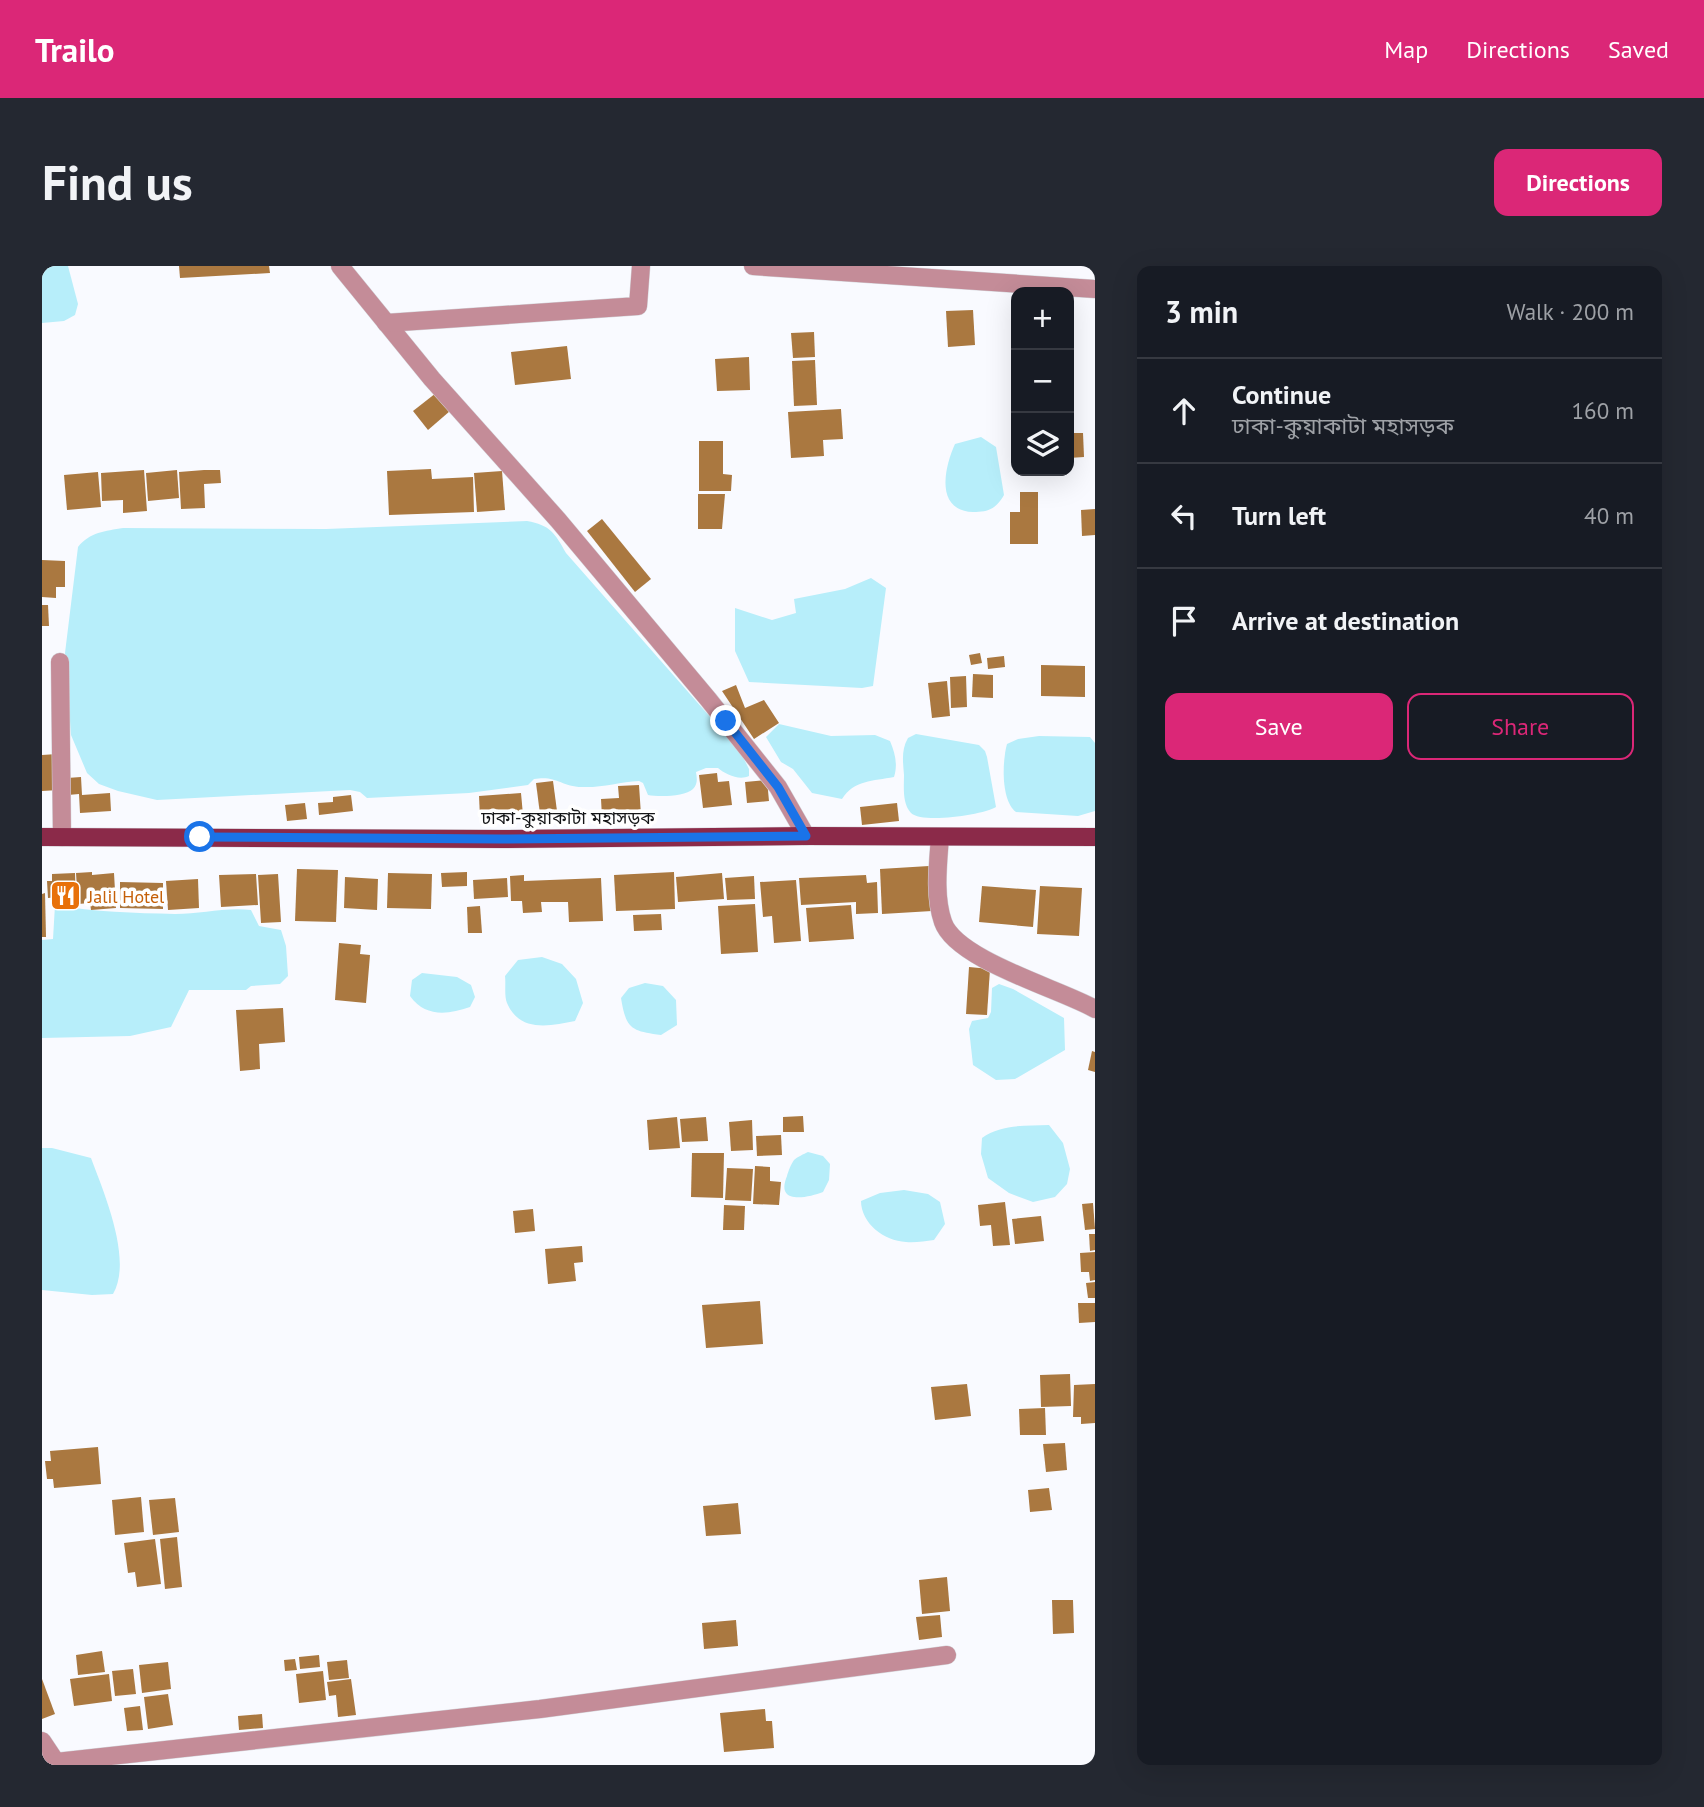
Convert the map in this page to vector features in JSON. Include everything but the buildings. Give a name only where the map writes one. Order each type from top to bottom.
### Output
[{"type":"main road","name":"ঢাকা-কুয়াকাটা মহাসড়ক","points":[[42,837],[1095,837]]},
{"type":"street","points":[[340,266],[432,379],[558,520],[708,699],[778,787],[806,836]]},
{"type":"street","points":[[386,323],[638,306],[641,266]]},
{"type":"street","points":[[753,266],[1095,289]]},
{"type":"street","points":[[60,662],[62,837]]},
{"type":"street","points":[[940,836],[939,895],[941,913],[948,932],[963,947],[1013,973],[1095,1009]]},
{"type":"street","points":[[42,1741],[57,1763],[540,1709],[947,1655]]},
{"type":"water","points":[[42,266],[68,266],[78,304],[75,315],[64,321],[42,323]]},
{"type":"water","points":[[981,437],[996,447],[1004,495],[995,507],[987,510],[961,510],[948,496],[948,465],[955,444]]},
{"type":"water","points":[[527,521],[547,528],[555,535],[566,553],[740,751],[749,769],[749,776],[737,777],[718,768],[706,768],[696,772],[696,785],[689,792],[665,796],[648,795],[643,783],[639,781],[582,787],[541,778],[534,779],[528,785],[469,793],[367,798],[360,792],[350,790],[157,800],[99,784],[87,773],[71,735],[65,653],[78,547],[88,538],[123,528],[326,529]]},
{"type":"water","points":[[871,578],[886,588],[873,686],[862,688],[749,682],[735,651],[735,608],[772,620],[796,613],[794,599],[845,589]]},
{"type":"water","points":[[779,724],[831,736],[875,735],[890,741],[896,768],[894,777],[858,785],[842,799],[812,793],[793,769],[781,762],[766,737]]},
{"type":"water","points":[[916,734],[979,745],[987,757],[996,807],[979,813],[939,818],[927,818],[911,813],[904,795],[903,756],[908,738]]},
{"type":"water","points":[[1039,736],[1090,737],[1095,743],[1095,811],[1078,816],[1016,812],[1011,807],[1004,781],[1007,744],[1018,739]]},
{"type":"water","points":[[55,905],[130,913],[175,914],[251,910],[259,926],[281,930],[286,946],[288,976],[280,984],[251,986],[246,990],[189,990],[171,1027],[130,1036],[42,1038],[42,940],[53,939]]},
{"type":"water","points":[[542,957],[562,964],[576,979],[583,1003],[575,1021],[556,1025],[528,1023],[513,1013],[507,1003],[505,976],[518,960]]},
{"type":"water","points":[[422,973],[457,977],[471,985],[475,997],[470,1007],[445,1013],[422,1008],[410,996],[412,980]]},
{"type":"water","points":[[645,983],[663,986],[676,1000],[677,1025],[661,1035],[636,1030],[625,1016],[621,998],[629,988]]},
{"type":"water","points":[[999,984],[1064,1018],[1065,1050],[1015,1079],[996,1080],[973,1065],[969,1029],[972,1021],[988,1018],[991,1012],[992,988]]},
{"type":"water","points":[[1049,1125],[1063,1143],[1070,1169],[1067,1184],[1055,1197],[1033,1202],[1009,1193],[988,1178],[981,1154],[982,1138],[1005,1128]]},
{"type":"water","points":[[42,1148],[91,1158],[109,1207],[118,1245],[120,1263],[113,1294],[92,1295],[42,1290]]},
{"type":"water","points":[[808,1152],[823,1156],[830,1164],[829,1180],[823,1192],[794,1197],[785,1192],[784,1185],[795,1159]]},
{"type":"water","points":[[904,1190],[928,1194],[940,1202],[945,1224],[934,1240],[898,1241],[875,1229],[865,1217],[861,1201],[880,1193]]},
{"type":"place","name":"Jalil Hotel","points":[[65,896]]},
{"type":"route","points":[[200,837],[502,839],[806,836],[778,787],[726,721]]}]
